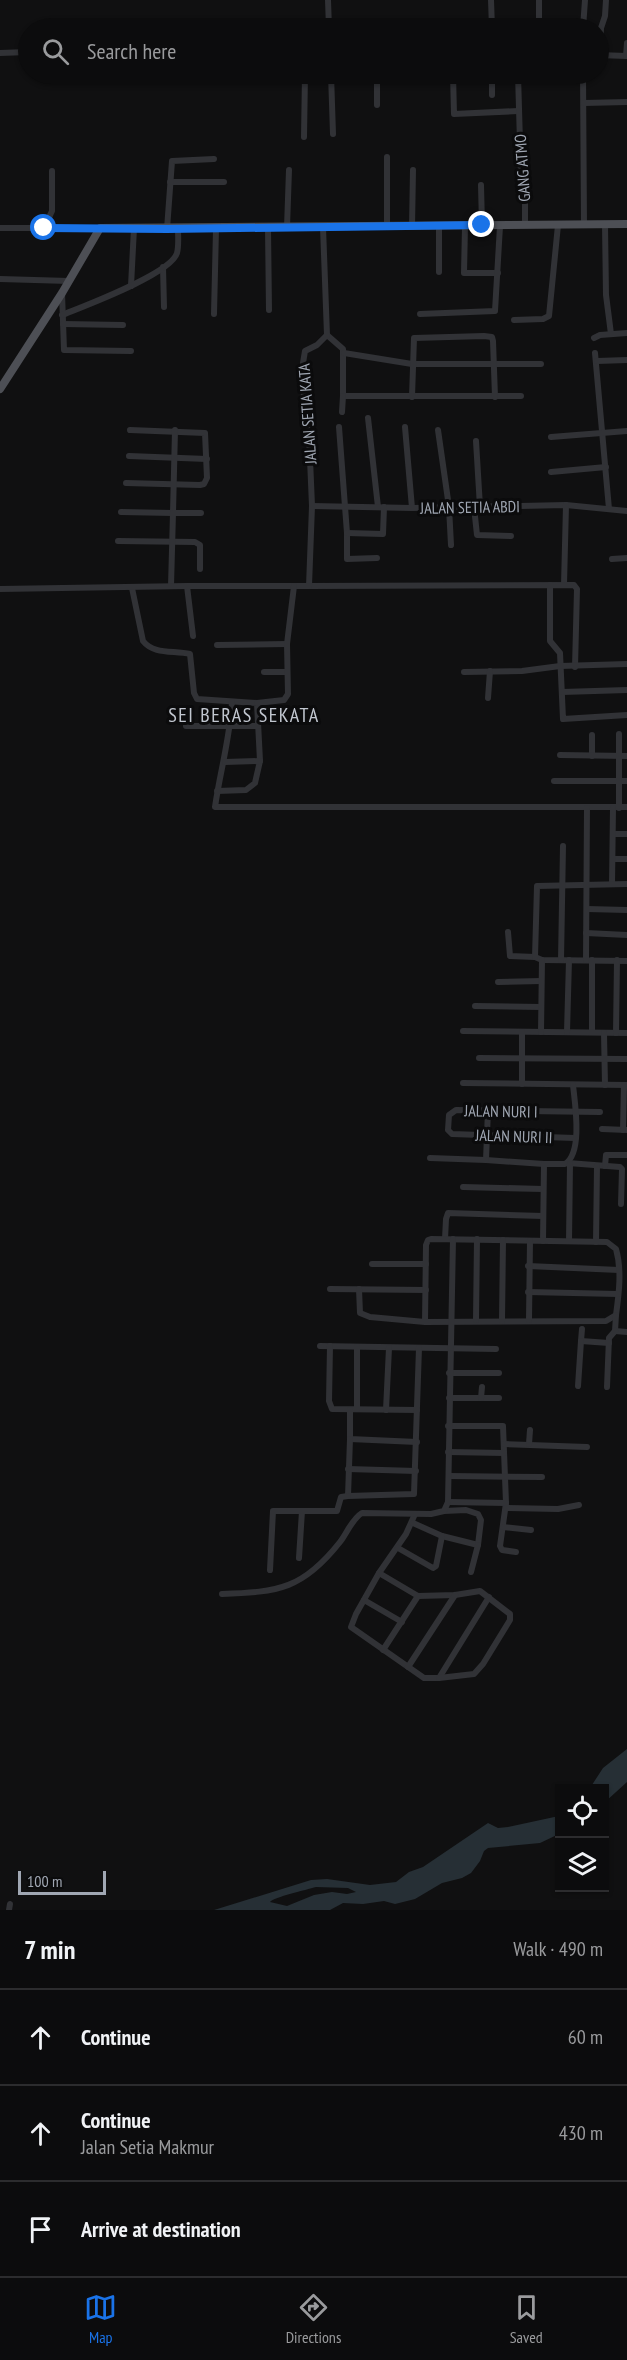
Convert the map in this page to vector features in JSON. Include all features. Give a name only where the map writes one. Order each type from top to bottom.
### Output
[{"type":"main road","points":[[0,389],[62,293],[100,228],[216,229],[627,224]]},
{"type":"street","points":[[328,0],[329,18]]},
{"type":"street","points":[[491,0],[492,18]]},
{"type":"street","points":[[539,0],[539,18]]},
{"type":"street","points":[[584,18],[585,0]]},
{"type":"street","points":[[604,18],[606,0]]},
{"type":"street","points":[[609,55],[627,56],[627,44]]},
{"type":"street","points":[[0,52],[18,52]]},
{"type":"street","points":[[304,137],[305,84]]},
{"type":"street","points":[[331,84],[333,134]]},
{"type":"street","points":[[377,84],[377,105]]},
{"type":"street","points":[[453,84],[454,114],[518,111]]},
{"type":"street","points":[[492,84],[492,95]]},
{"type":"street","name":"GANG ATMO","points":[[518,84],[525,225]]},
{"type":"street","points":[[583,84],[584,225]]},
{"type":"street","points":[[584,103],[627,102]]},
{"type":"street","points":[[387,158],[387,227]]},
{"type":"street","points":[[167,229],[172,160],[214,159]]},
{"type":"street","points":[[287,227],[289,170]]},
{"type":"street","points":[[412,227],[413,170]]},
{"type":"street","points":[[44,228],[52,211],[52,171]]},
{"type":"street","points":[[170,182],[224,182]]},
{"type":"street","points":[[481,184],[482,225]]},
{"type":"street","points":[[514,320],[548,317],[558,225]]},
{"type":"street","points":[[605,225],[606,295],[611,334]]},
{"type":"street","points":[[323,226],[327,335],[340,345],[344,353],[342,412]]},
{"type":"street","points":[[439,226],[440,272]]},
{"type":"street","points":[[465,226],[464,273],[498,273]]},
{"type":"street","points":[[420,314],[495,311],[500,226]]},
{"type":"street","points":[[0,228],[100,228]]},
{"type":"street","points":[[131,286],[134,228]]},
{"type":"street","points":[[268,228],[269,310]]},
{"type":"street","points":[[62,315],[147,279],[174,259],[177,252],[178,229]]},
{"type":"street","points":[[214,314],[216,229]]},
{"type":"street","points":[[163,267],[164,307]]},
{"type":"street","points":[[0,279],[69,281]]},
{"type":"street","points":[[62,293],[63,350],[131,351]]},
{"type":"street","points":[[63,324],[123,325]]},
{"type":"street","points":[[594,338],[627,333]]},
{"type":"street","name":"JALAN SETIA KATA","points":[[309,586],[312,506],[303,363],[305,351],[317,345],[327,335]]},
{"type":"street","points":[[412,397],[413,341],[417,336],[492,337],[495,397]]},
{"type":"street","points":[[344,353],[412,364],[542,364]]},
{"type":"street","points":[[595,353],[609,509]]},
{"type":"street","points":[[597,361],[627,360]]},
{"type":"street","points":[[342,396],[521,396]]},
{"type":"street","points":[[347,533],[383,534],[368,418]]},
{"type":"street","points":[[339,427],[347,533],[347,567]]},
{"type":"street","points":[[405,427],[412,508]]},
{"type":"street","points":[[126,483],[200,485],[204,484],[207,478],[205,433],[130,430]]},
{"type":"street","points":[[171,586],[175,430]]},
{"type":"street","points":[[438,430],[449,507],[451,545]]},
{"type":"street","points":[[551,437],[627,431]]},
{"type":"street","points":[[476,441],[477,535],[511,536]]},
{"type":"street","points":[[129,456],[207,459]]},
{"type":"street","points":[[551,472],[606,467]]},
{"type":"street","points":[[564,585],[566,505]]},
{"type":"street","name":"JALAN SETIA ABDI","points":[[312,506],[412,508],[566,505],[627,511]]},
{"type":"street","points":[[121,512],[201,513]]},
{"type":"street","points":[[118,542],[199,543],[200,569]]},
{"type":"street","points":[[347,559],[377,558]]},
{"type":"street","points":[[612,559],[627,558]]},
{"type":"street","points":[[550,585],[550,641],[560,653],[563,719],[627,715]]},
{"type":"street","points":[[0,589],[171,586],[574,585],[577,589],[574,667]]},
{"type":"street","points":[[187,586],[193,636]]},
{"type":"street","points":[[132,588],[143,641],[147,646],[158,650],[189,654],[194,693],[197,699],[257,704],[286,698],[287,644],[294,586]]},
{"type":"street","points":[[217,645],[287,644]]},
{"type":"street","points":[[465,672],[522,671],[560,666],[627,664]]},
{"type":"street","points":[[488,698],[490,671]]},
{"type":"street","points":[[264,672],[287,672]]},
{"type":"street","points":[[562,692],[627,690]]},
{"type":"street","points":[[232,702],[231,727],[215,807],[627,807]]},
{"type":"street","points":[[217,791],[245,790],[251,788],[255,783],[260,761],[257,704]]},
{"type":"street","points":[[186,726],[258,726]]},
{"type":"street","points":[[612,884],[612,834],[619,781],[619,734]]},
{"type":"street","points":[[592,735],[592,756]]},
{"type":"street","points":[[560,756],[627,756]]},
{"type":"street","points":[[225,762],[260,761]]},
{"type":"street","points":[[554,781],[627,781]]},
{"type":"street","points":[[245,790],[246,803],[251,806]]},
{"type":"street","points":[[587,808],[586,933],[592,1032]]},
{"type":"street","points":[[612,834],[627,834]]},
{"type":"street","points":[[561,960],[563,846]]},
{"type":"street","points":[[613,859],[627,859]]},
{"type":"street","points":[[535,957],[536,888],[539,885],[627,884]]},
{"type":"street","points":[[587,909],[627,910]]},
{"type":"street","points":[[508,932],[508,955],[535,957],[542,960],[627,961]]},
{"type":"street","points":[[586,933],[627,935]]},
{"type":"street","points":[[541,1032],[542,960]]},
{"type":"street","points":[[567,1032],[569,960]]},
{"type":"street","points":[[616,1033],[617,960]]},
{"type":"street","points":[[498,982],[541,981]]},
{"type":"street","points":[[475,1006],[541,1007]]},
{"type":"street","points":[[463,1031],[627,1033]]},
{"type":"street","points":[[522,1032],[522,1084]]},
{"type":"street","points":[[604,1033],[605,1085]]},
{"type":"street","points":[[479,1058],[627,1059]]},
{"type":"street","points":[[463,1083],[626,1085],[625,1130],[602,1129]]},
{"type":"street","points":[[569,1240],[569,1163],[574,1154],[576,1113],[573,1085]]},
{"type":"street","name":"JALAN NURI I","points":[[452,1134],[448,1128],[449,1115],[452,1110],[600,1113]]},
{"type":"street","points":[[486,1160],[488,1110]]},
{"type":"street","name":"JALAN NURI II","points":[[452,1134],[575,1138]]},
{"type":"street","points":[[605,1166],[606,1155],[627,1155]]},
{"type":"street","points":[[430,1158],[618,1166],[622,1169],[621,1204]]},
{"type":"street","points":[[543,1164],[543,1241]]},
{"type":"street","points":[[596,1242],[597,1166]]},
{"type":"street","points":[[463,1187],[543,1189]]},
{"type":"street","points":[[444,1511],[448,1502],[449,1476],[451,1321],[449,1239],[446,1219],[448,1213],[543,1216]]},
{"type":"street","points":[[476,1320],[477,1239]]},
{"type":"street","points":[[425,1322],[426,1245],[428,1240],[569,1240],[607,1242],[616,1249],[619,1270],[615,1331]]},
{"type":"street","points":[[501,1321],[503,1240]]},
{"type":"street","points":[[529,1320],[530,1241]]},
{"type":"street","points":[[372,1264],[426,1264]]},
{"type":"street","points":[[528,1266],[619,1270]]},
{"type":"street","points":[[330,1289],[426,1290]]},
{"type":"street","points":[[359,1289],[359,1310],[362,1315],[425,1322],[606,1321],[616,1315]]},
{"type":"street","points":[[528,1292],[618,1294]]},
{"type":"street","points":[[578,1386],[582,1329]]},
{"type":"street","points":[[607,1387],[611,1333],[627,1332]]},
{"type":"street","points":[[581,1341],[609,1343]]},
{"type":"street","points":[[320,1346],[496,1349]]},
{"type":"street","points":[[330,1346],[330,1407],[353,1410],[417,1410]]},
{"type":"street","points":[[348,1496],[357,1347]]},
{"type":"street","points":[[387,1410],[389,1348]]},
{"type":"street","points":[[270,1570],[271,1514],[276,1510],[337,1511],[341,1497],[412,1495],[415,1492],[419,1348]]},
{"type":"street","points":[[449,1373],[499,1373]]},
{"type":"street","points":[[482,1387],[482,1398]]},
{"type":"street","points":[[449,1398],[499,1398]]},
{"type":"street","points":[[448,1426],[503,1426],[506,1506],[500,1548],[516,1552]]},
{"type":"street","points":[[529,1444],[530,1430]]},
{"type":"street","points":[[350,1439],[417,1442]]},
{"type":"street","points":[[504,1444],[587,1447]]},
{"type":"street","points":[[448,1452],[504,1453]]},
{"type":"street","points":[[348,1469],[416,1471]]},
{"type":"street","points":[[449,1476],[542,1478]]},
{"type":"street","points":[[448,1502],[558,1509],[579,1505]]},
{"type":"street","points":[[222,1594],[282,1589],[303,1578],[327,1558],[358,1515],[362,1513],[416,1514],[466,1510],[478,1514],[481,1520],[471,1572]]},
{"type":"street","points":[[299,1558],[302,1511]]},
{"type":"street","points":[[379,1573],[418,1596],[455,1595],[476,1590],[511,1617],[483,1664],[470,1676],[424,1678],[351,1627],[379,1573],[398,1548],[416,1514]]},
{"type":"street","points":[[413,1523],[442,1536],[477,1545]]},
{"type":"street","points":[[503,1527],[531,1530]]},
{"type":"street","points":[[398,1548],[431,1568],[435,1568],[442,1536]]},
{"type":"street","points":[[408,1667],[455,1595]]},
{"type":"street","points":[[383,1650],[418,1596]]},
{"type":"street","points":[[439,1678],[489,1598]]},
{"type":"street","points":[[364,1600],[402,1622]]},
{"type":"shaded area","points":[[627,1749],[627,1782],[609,1798],[609,1784],[593,1784],[603,1768]]},
{"type":"shaded area","points":[[555,1817],[555,1836],[540,1843],[488,1848],[471,1873],[442,1883],[415,1899],[395,1904],[384,1901],[363,1904],[343,1903],[330,1910],[214,1910],[311,1880],[327,1879],[370,1885],[396,1882],[409,1872],[423,1867],[488,1823],[498,1828]],"holes":[[[316,1887],[348,1888],[356,1892],[314,1895],[287,1906],[270,1902]]]},
{"type":"district","name":"SEI BERAS SEKATA","points":[[244,715]]},
{"type":"route","points":[[44,228],[167,229],[482,225]]}]
